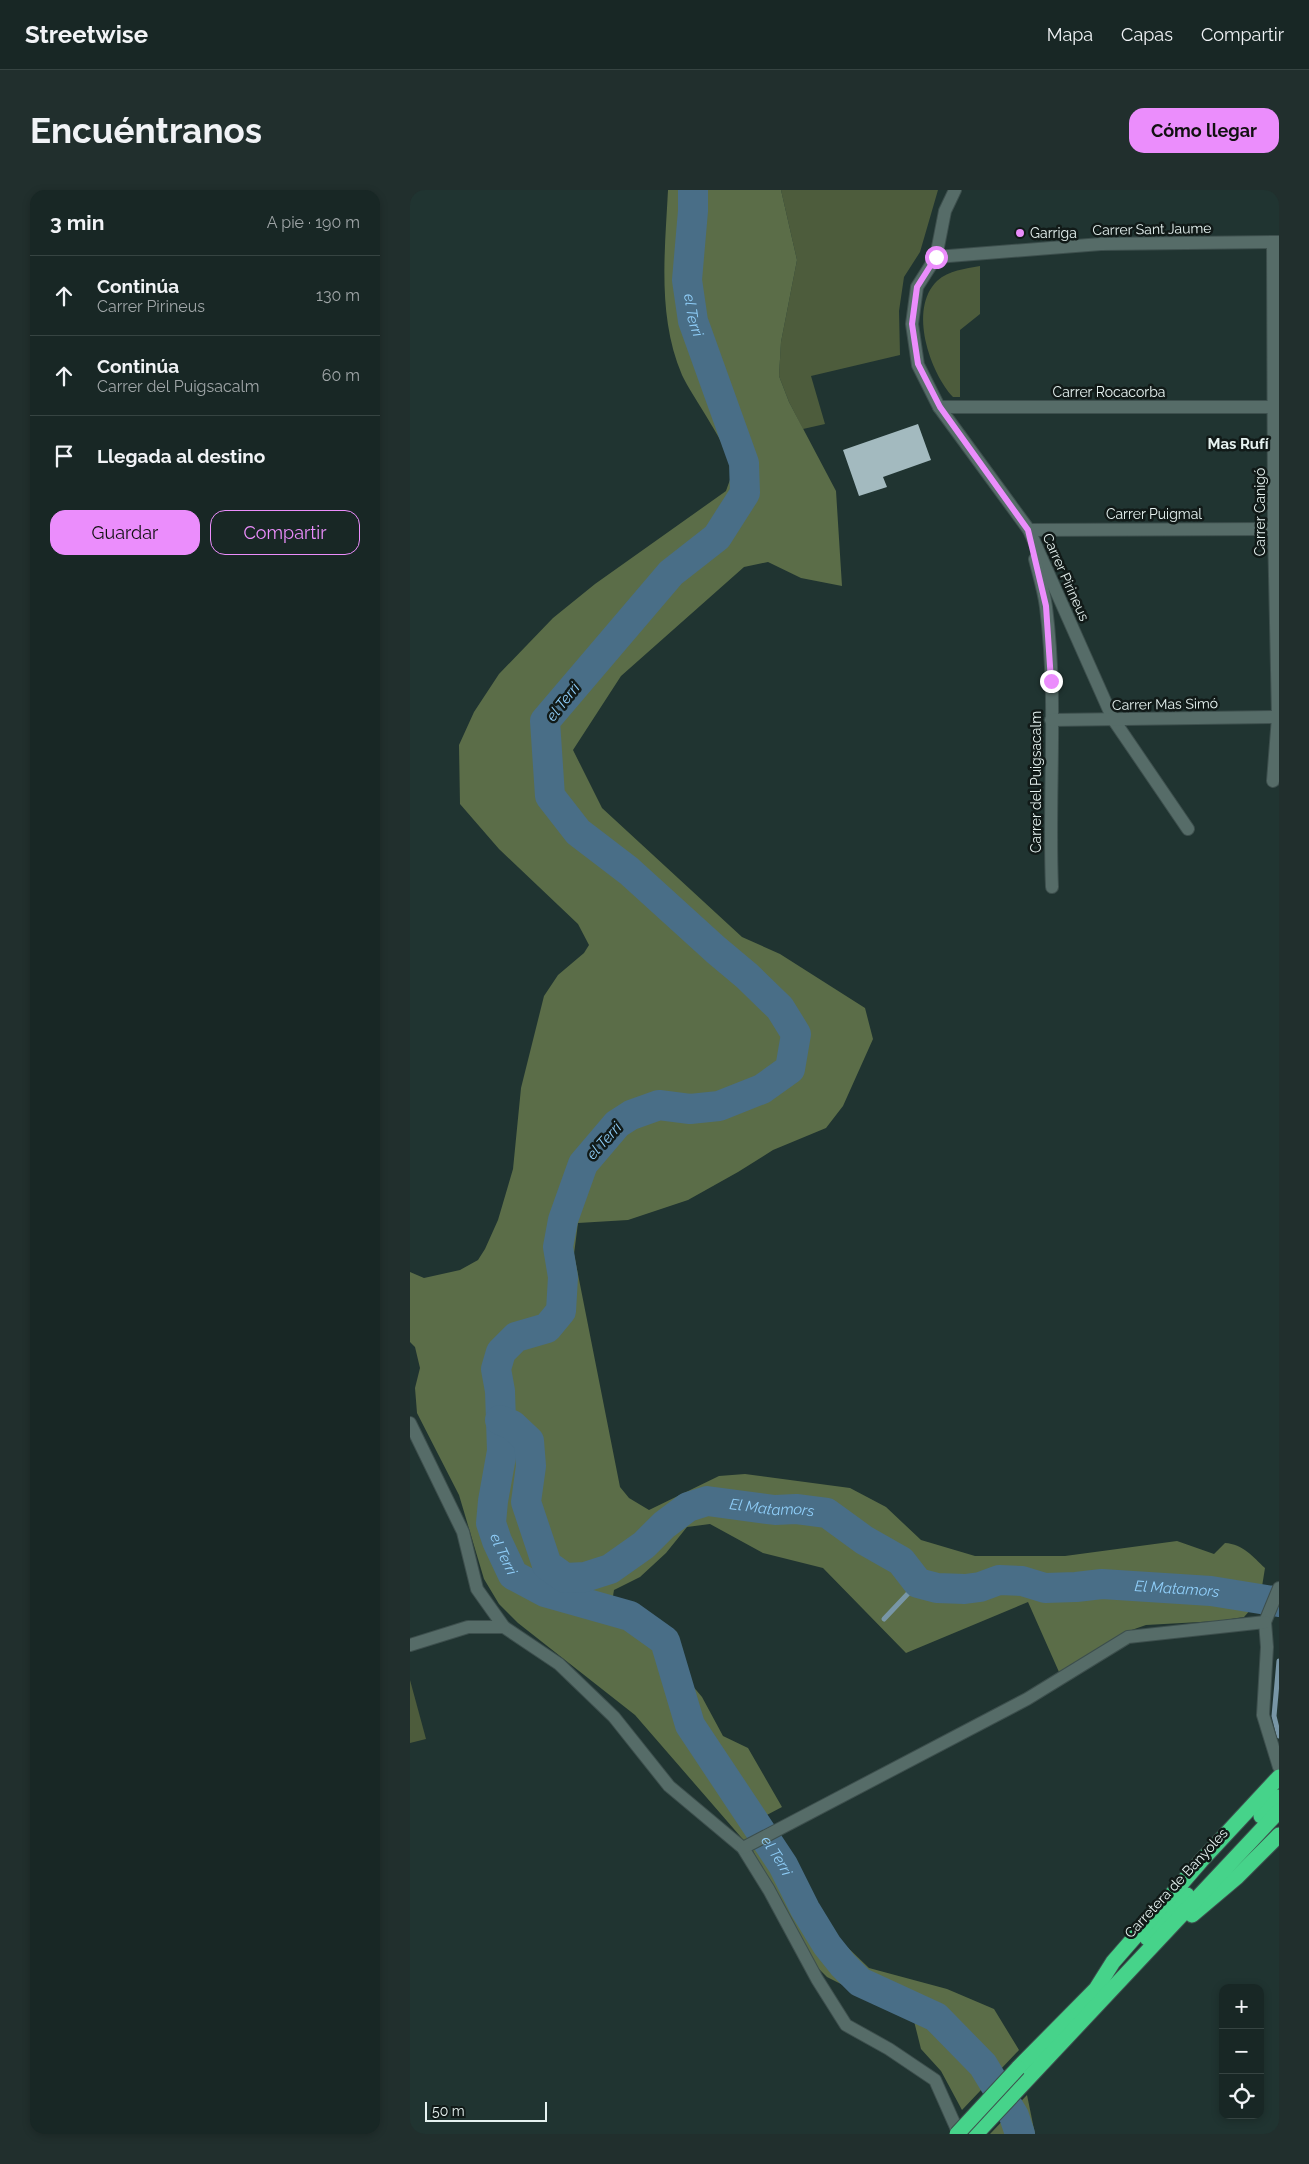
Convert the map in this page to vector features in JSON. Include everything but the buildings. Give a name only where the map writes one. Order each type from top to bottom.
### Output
[{"type":"highway","points":[[976,2134],[1177,1922],[1277,1794]]},
{"type":"highway","points":[[958,2134],[1018,2068],[1096,1989],[1113,1962],[1200,1861],[1277,1794]]},
{"type":"highway","points":[[1177,1922],[1193,1915],[1237,1877],[1279,1835]]},
{"type":"street","points":[[936,257],[945,211],[955,190]]},
{"type":"street","name":"Carrer Sant Jaume","points":[[936,257],[1101,244],[1276,242]]},
{"type":"street","name":"Carrer Canigó","points":[[1273,781],[1279,717],[1276,242]]},
{"type":"street","name":"Carrer Pirineus","points":[[936,257],[917,287],[912,324],[918,364],[940,407],[1028,530],[1113,719],[1188,829]]},
{"type":"street","name":"Carrer Rocacorba","points":[[940,407],[1277,407]]},
{"type":"street","name":"Carrer Puigmal","points":[[1028,530],[1277,529]]},
{"type":"street","name":"Carrer del Puigsacalm","points":[[1028,530],[1046,606],[1051,681],[1052,887]]},
{"type":"street","name":"Carrer Mas Simó","points":[[1051,720],[1279,717]]},
{"type":"street","points":[[410,1423],[463,1532],[477,1589],[504,1627],[559,1664],[614,1717],[669,1786],[743,1848],[769,1890],[817,1979],[846,2025],[889,2049],[935,2080],[958,2134]]},
{"type":"street","points":[[1279,1588],[1267,1618],[1262,1715],[1279,1767]]},
{"type":"street","points":[[743,1848],[1026,1699],[1128,1637],[1267,1618]]},
{"type":"street","points":[[410,1645],[468,1627],[504,1627]]},
{"type":"green space","points":[[668,190],[781,190],[797,260],[781,342],[779,376],[789,402],[836,491],[842,586],[801,578],[768,562],[744,567],[621,676],[573,750],[602,808],[742,937],[780,954],[865,1008],[873,1039],[843,1106],[826,1128],[773,1150],[688,1200],[628,1220],[578,1223],[574,1254],[620,1487],[629,1498],[649,1510],[719,1476],[745,1474],[850,1488],[886,1507],[921,1540],[975,1556],[1065,1556],[1177,1541],[1214,1554],[1225,1543],[1231,1544],[1247,1552],[1265,1568],[1260,1599],[1244,1617],[1218,1621],[1146,1625],[1123,1633],[1059,1672],[1028,1602],[906,1653],[823,1568],[763,1553],[710,1524],[687,1527],[666,1553],[640,1577],[614,1590],[612,1602],[667,1642],[681,1672],[702,1697],[723,1736],[748,1748],[782,1807],[763,1817],[817,1918],[869,1968],[947,1989],[994,2009],[1019,2050],[962,2110],[941,2071],[921,2049],[914,2021],[827,1977],[810,1960],[753,1851],[635,1715],[518,1623],[499,1604],[484,1579],[459,1495],[417,1413],[415,1388],[420,1368],[415,1347],[410,1342],[410,1272],[424,1278],[460,1270],[478,1260],[485,1249],[498,1220],[513,1169],[521,1088],[544,996],[558,975],[584,953],[589,945],[578,924],[499,849],[460,804],[459,745],[474,712],[499,674],[553,618],[595,584],[726,491],[732,474],[731,463],[726,452],[682,375],[674,353],[666,307],[665,283]]},
{"type":"green space","points":[[781,190],[938,190],[920,252],[904,277],[899,311],[900,355],[811,376],[825,424],[803,429],[789,402],[779,376],[781,342],[797,260]]},
{"type":"green space","points":[[980,266],[980,314],[960,330],[960,397],[953,397],[930,357],[923,323],[924,307],[928,293],[942,277],[957,270]]},
{"type":"green space","points":[[410,1680],[426,1739],[410,1743]]},
{"type":"green space","points":[[1027,2095],[1035,2134],[990,2134]]},
{"type":"waterway","name":"el Terri","points":[[693,190],[687,280],[693,321],[744,463],[745,493],[717,537],[671,573],[545,721],[550,796],[578,832],[629,871],[747,976],[780,1008],[796,1034],[790,1069],[762,1089],[719,1106],[690,1109],[659,1105],[631,1115],[617,1124],[583,1164],[563,1220],[558,1247],[563,1277],[561,1311],[547,1328],[516,1337],[501,1352],[496,1369],[500,1391],[502,1451],[491,1523],[513,1575],[545,1592],[630,1616],[665,1641],[690,1725],[783,1865],[805,1909],[827,1945],[860,1982],[936,2017],[983,2065],[1014,2116],[1020,2134]]},
{"type":"waterway","name":"El Matamors","points":[[500,1420],[512,1425],[529,1441],[531,1466],[526,1502],[547,1565],[565,1578],[585,1577],[610,1569],[644,1545],[664,1525],[688,1507],[707,1501],[775,1510],[796,1509],[827,1513],[864,1540],[901,1561],[918,1583],[937,1588],[965,1589],[980,1587],[999,1580],[1022,1581],[1045,1588],[1102,1584],[1211,1591],[1279,1602]]},
{"type":"waterway","points":[[884,1619],[918,1583]]},
{"type":"waterway","points":[[1279,1661],[1274,1716],[1279,1736]]},
{"type":"waterway","points":[[704,1761],[708,1752]]},
{"type":"place","name":"Garriga","points":[[1020,233]]},
{"type":"district","name":"Mas Rufí","points":[[1238,444]]},
{"type":"route","points":[[936,257],[917,287],[912,324],[918,364],[940,407],[1028,530],[1046,606],[1051,681]]}]
